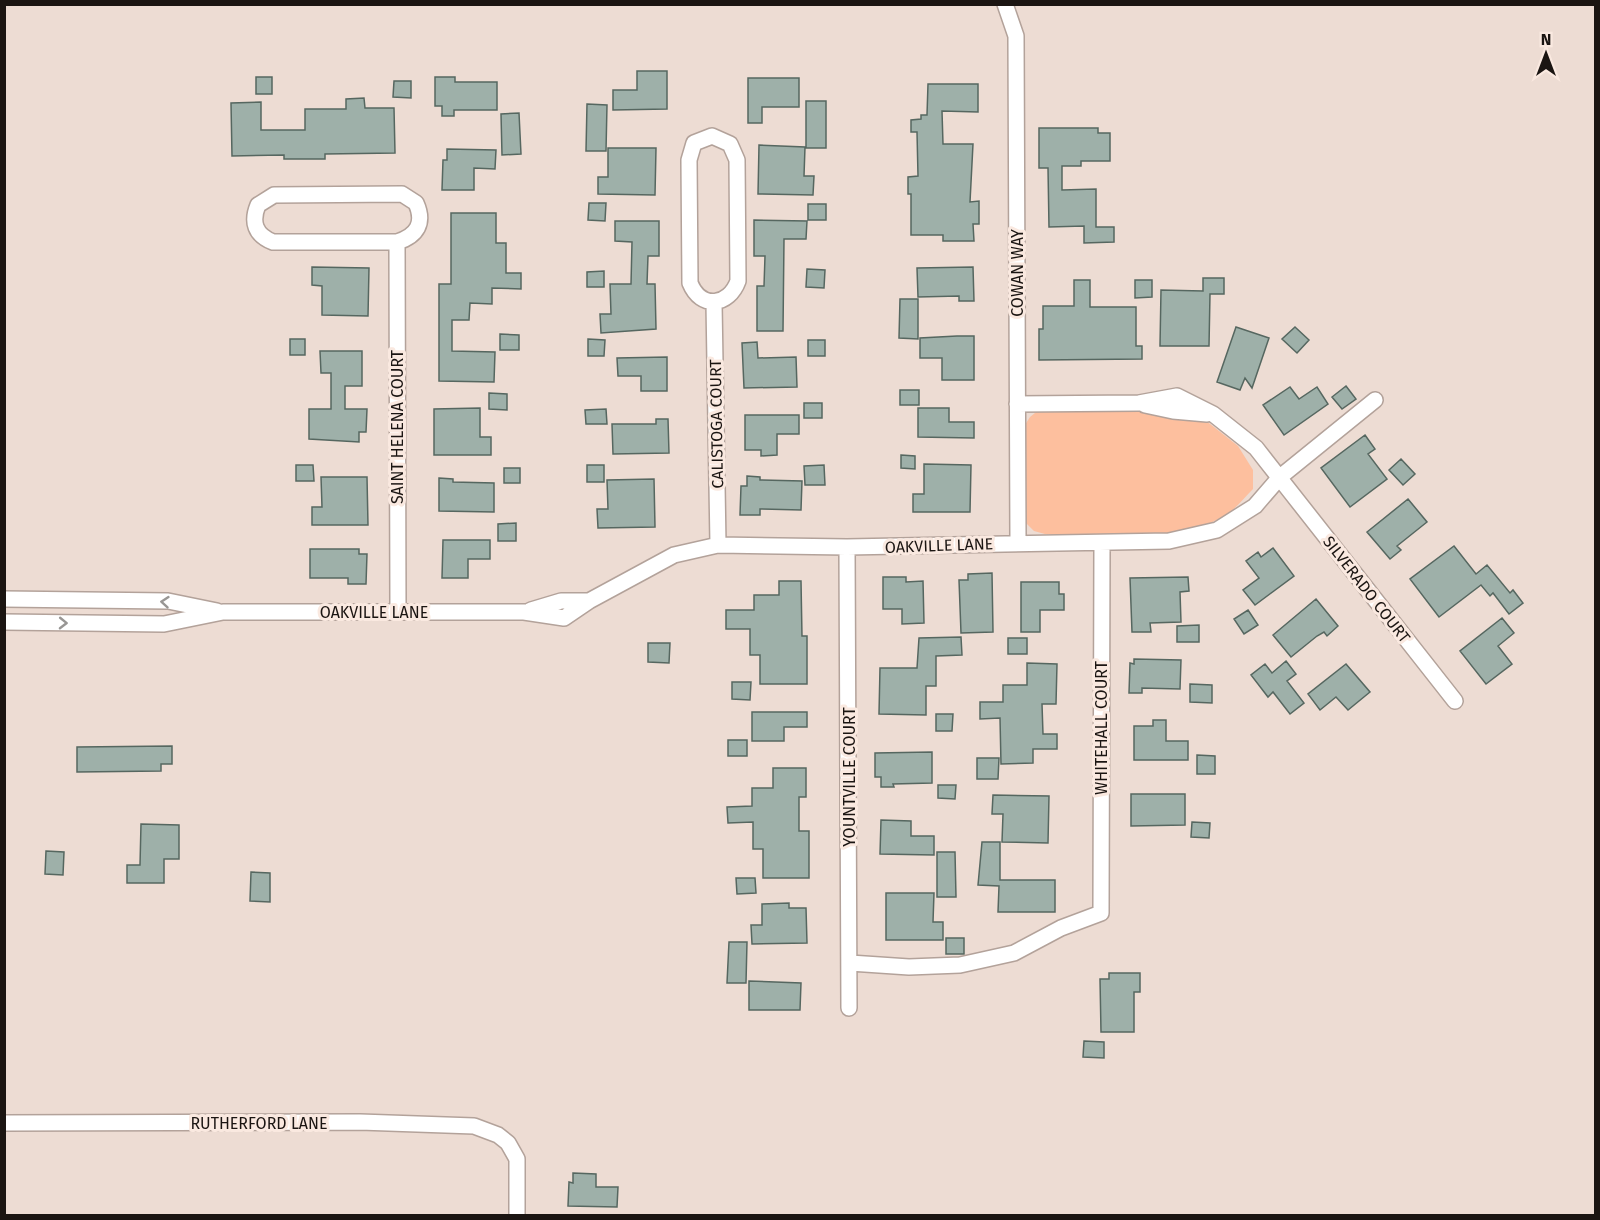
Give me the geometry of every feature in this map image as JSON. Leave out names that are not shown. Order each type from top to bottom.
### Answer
[{"type":"street","name":"COWAN WAY","points":[[1005,4],[1016,36],[1018,543]]},
{"type":"street","points":[[712,136],[730,144],[735,152],[737,193],[738,281],[735,291],[727,298],[714,303],[700,298],[690,283],[688,160],[694,143],[712,136]]},
{"type":"street","points":[[402,194],[417,203],[421,220],[417,230],[410,237],[397,242],[273,242],[258,232],[254,214],[258,205],[274,195],[402,194]]},
{"type":"street","name":"SAINT HELENA COURT","points":[[397,242],[398,612]]},
{"type":"street","name":"CALISTOGA COURT","points":[[714,303],[718,545]]},
{"type":"street","name":"SILVERADO COURT","points":[[1017,404],[1139,403],[1178,396],[1213,414],[1256,448],[1455,701]]},
{"type":"street","name":"OAKVILLE LANE","points":[[4,599],[168,601],[223,612],[524,612],[564,618],[589,601],[674,555],[718,545],[847,547],[1169,541],[1217,530],[1255,506],[1280,477],[1375,400]]},
{"type":"street","name":"WHITEHALL COURT","points":[[850,963],[909,967],[960,965],[1014,953],[1061,928],[1101,913],[1102,543]]},
{"type":"street","name":"YOUNTVILLE COURT","points":[[847,547],[849,1008]]},
{"type":"street","name":"OAKVILLE LANE","points":[[4,622],[164,624],[223,612]]},
{"type":"street","name":"RUTHERFORD LANE","points":[[4,1123],[360,1122],[474,1126],[498,1135],[508,1143],[517,1159],[517,1215]]},
{"type":"shaded area","points":[[1040,409],[1140,410],[1205,420],[1238,446],[1253,470],[1253,489],[1230,512],[1210,523],[1164,535],[1116,537],[1045,534],[1034,531],[1022,519],[1021,431],[1030,417]]},
{"type":"building","points":[[637,71],[667,71],[667,109],[613,110],[613,90],[637,90]]},
{"type":"building","points":[[256,77],[272,77],[272,94],[256,94]]},
{"type":"building","points":[[435,77],[455,77],[455,82],[497,82],[497,110],[454,110],[454,116],[442,116],[442,106],[435,106]]},
{"type":"building","points":[[748,78],[799,78],[799,107],[762,107],[762,123],[748,123]]},
{"type":"building","points":[[394,81],[411,81],[411,98],[393,97]]},
{"type":"building","points":[[928,84],[978,84],[978,112],[942,111],[943,144],[973,144],[970,202],[979,201],[979,224],[973,224],[974,241],[943,241],[943,235],[911,235],[911,194],[908,194],[908,177],[918,176],[917,132],[911,132],[911,120],[921,119],[921,115],[927,115]]},
{"type":"building","points":[[364,98],[365,108],[394,108],[395,153],[325,154],[325,159],[284,159],[284,155],[232,156],[231,103],[261,102],[261,130],[305,130],[305,109],[346,109],[346,99]]},
{"type":"building","points":[[806,101],[826,101],[826,148],[806,148]]},
{"type":"building","points":[[587,104],[607,105],[606,151],[586,151]]},
{"type":"building","points":[[519,113],[521,154],[502,155],[501,114]]},
{"type":"building","points":[[1039,128],[1098,128],[1098,133],[1110,133],[1110,161],[1081,161],[1081,166],[1062,166],[1062,190],[1096,189],[1096,227],[1114,227],[1114,242],[1084,243],[1084,226],[1049,227],[1048,168],[1039,168]]},
{"type":"building","points":[[759,145],[805,147],[804,176],[814,176],[813,195],[758,194]]},
{"type":"building","points":[[608,148],[656,148],[655,195],[598,194],[598,177],[608,177]]},
{"type":"building","points":[[447,149],[496,150],[495,169],[474,168],[474,190],[442,190],[443,160],[447,160]]},
{"type":"building","points":[[589,203],[606,203],[605,221],[588,220]]},
{"type":"building","points":[[808,204],[826,204],[826,220],[808,220]]},
{"type":"building","points":[[451,213],[496,213],[496,243],[506,243],[506,273],[521,273],[521,289],[492,288],[492,304],[470,303],[469,320],[452,320],[452,351],[495,352],[494,382],[439,381],[439,284],[451,284]]},
{"type":"building","points":[[754,220],[807,221],[806,239],[784,239],[783,331],[757,331],[757,286],[764,286],[765,256],[754,256]]},
{"type":"building","points":[[615,221],[659,221],[659,256],[648,256],[647,284],[655,284],[656,329],[601,333],[600,314],[611,314],[610,284],[631,284],[632,242],[615,241]]},
{"type":"building","points":[[312,267],[369,268],[368,316],[322,315],[322,286],[312,285]]},
{"type":"building","points":[[973,267],[974,301],[959,301],[959,296],[918,297],[917,268]]},
{"type":"building","points":[[807,269],[825,270],[824,288],[806,287]]},
{"type":"building","points":[[604,271],[604,287],[587,287],[587,272]]},
{"type":"building","points":[[1203,278],[1224,278],[1224,294],[1210,294],[1209,346],[1160,346],[1161,290],[1203,291]]},
{"type":"building","points":[[1074,280],[1090,280],[1090,307],[1136,307],[1136,346],[1142,346],[1142,359],[1039,360],[1039,329],[1043,329],[1043,306],[1074,306]]},
{"type":"building","points":[[1135,280],[1152,280],[1152,297],[1135,298]]},
{"type":"building","points":[[900,299],[918,299],[918,339],[899,338]]},
{"type":"building","points":[[1236,327],[1269,338],[1252,388],[1245,378],[1240,390],[1217,382]]},
{"type":"building","points":[[1295,327],[1309,340],[1297,353],[1282,339]]},
{"type":"building","points":[[500,334],[519,335],[519,350],[500,350]]},
{"type":"building","points":[[974,336],[974,380],[942,380],[942,358],[920,358],[920,338]]},
{"type":"building","points":[[290,339],[305,339],[305,355],[290,355]]},
{"type":"building","points":[[588,339],[605,340],[604,356],[588,356]]},
{"type":"building","points":[[808,340],[825,340],[825,356],[808,356]]},
{"type":"building","points":[[757,342],[758,358],[796,357],[797,387],[744,388],[742,343]]},
{"type":"building","points":[[320,351],[362,351],[362,386],[345,386],[345,409],[367,409],[366,432],[359,432],[359,442],[309,439],[309,409],[331,409],[331,373],[321,373]]},
{"type":"building","points":[[667,357],[667,391],[641,391],[641,376],[618,376],[617,358]]},
{"type":"building","points":[[1346,386],[1356,399],[1342,409],[1332,397]]},
{"type":"building","points":[[1290,387],[1299,399],[1317,387],[1328,404],[1284,435],[1263,405]]},
{"type":"building","points":[[900,390],[919,390],[919,405],[900,405]]},
{"type":"building","points":[[489,393],[507,394],[507,410],[489,409]]},
{"type":"building","points":[[804,403],[822,403],[822,418],[804,418]]},
{"type":"building","points":[[480,408],[480,437],[491,437],[491,455],[434,455],[434,409]]},
{"type":"building","points":[[918,408],[949,408],[949,422],[974,422],[974,438],[918,437]]},
{"type":"building","points":[[606,409],[607,424],[586,424],[585,410]]},
{"type":"building","points":[[745,415],[799,415],[799,434],[777,434],[777,455],[761,456],[761,450],[745,450]]},
{"type":"building","points":[[656,419],[668,419],[669,453],[613,454],[612,424],[656,424]]},
{"type":"building","points":[[1365,435],[1375,449],[1368,454],[1387,479],[1350,507],[1321,468]]},
{"type":"building","points":[[901,455],[915,456],[915,469],[901,468]]},
{"type":"building","points":[[1401,459],[1415,474],[1403,485],[1389,470]]},
{"type":"building","points":[[924,464],[971,465],[970,512],[913,512],[913,494],[924,494]]},
{"type":"building","points":[[296,465],[313,465],[314,481],[296,481]]},
{"type":"building","points":[[587,465],[604,465],[604,482],[587,482]]},
{"type":"building","points":[[824,465],[825,485],[805,485],[804,466]]},
{"type":"building","points":[[504,468],[520,468],[520,483],[504,483]]},
{"type":"building","points":[[747,476],[760,477],[760,480],[802,481],[801,510],[760,509],[760,515],[740,515],[741,486],[747,486]]},
{"type":"building","points":[[321,477],[367,477],[368,525],[312,525],[312,507],[322,507]]},
{"type":"building","points":[[439,478],[453,479],[453,482],[494,483],[494,512],[439,511]]},
{"type":"building","points":[[654,479],[655,527],[598,528],[597,509],[608,509],[607,480]]},
{"type":"building","points":[[1408,499],[1427,522],[1397,546],[1401,550],[1390,559],[1367,532]]},
{"type":"building","points":[[516,523],[516,541],[498,541],[498,524]]},
{"type":"building","points":[[443,540],[490,540],[490,559],[468,559],[468,578],[442,578]]},
{"type":"building","points":[[1454,546],[1476,574],[1487,565],[1510,593],[1513,590],[1523,603],[1509,614],[1493,593],[1490,596],[1481,585],[1439,617],[1410,579]]},
{"type":"building","points":[[1273,548],[1294,576],[1255,605],[1243,590],[1259,578],[1246,561],[1258,552],[1261,557]]},
{"type":"building","points":[[310,549],[359,549],[359,554],[367,554],[366,584],[348,584],[348,578],[310,578]]},
{"type":"building","points":[[992,573],[993,632],[961,633],[959,580],[968,580],[968,574]]},
{"type":"building","points":[[883,577],[906,577],[906,582],[923,581],[924,623],[902,624],[902,609],[883,609]]},
{"type":"building","points":[[1188,577],[1189,591],[1180,592],[1181,622],[1150,623],[1151,632],[1132,632],[1130,578]]},
{"type":"building","points":[[779,581],[801,581],[802,636],[807,636],[807,684],[760,684],[760,655],[750,655],[750,629],[726,629],[726,610],[754,610],[754,595],[779,595]]},
{"type":"building","points":[[1021,582],[1059,582],[1059,594],[1064,594],[1064,610],[1040,610],[1040,632],[1021,632]]},
{"type":"building","points":[[1316,599],[1338,626],[1327,636],[1324,632],[1317,636],[1291,657],[1273,635]]},
{"type":"building","points":[[1248,610],[1258,625],[1244,634],[1234,619]]},
{"type":"building","points":[[1502,618],[1514,633],[1498,646],[1512,664],[1486,684],[1460,651]]},
{"type":"building","points":[[1199,625],[1199,642],[1177,642],[1177,626]]},
{"type":"building","points":[[961,637],[962,655],[936,656],[936,686],[926,686],[926,715],[879,714],[880,668],[917,668],[919,638]]},
{"type":"building","points":[[1008,638],[1027,638],[1027,654],[1008,654]]},
{"type":"building","points":[[648,643],[670,643],[669,663],[648,662]]},
{"type":"building","points":[[1134,659],[1181,660],[1180,689],[1142,688],[1142,693],[1129,693],[1130,663],[1134,664]]},
{"type":"building","points":[[1286,661],[1296,674],[1287,681],[1304,703],[1290,714],[1273,692],[1268,697],[1251,675],[1265,664],[1272,673]]},
{"type":"building","points":[[1027,663],[1057,664],[1056,704],[1042,704],[1043,734],[1057,734],[1057,749],[1033,749],[1033,763],[1001,764],[1000,718],[980,719],[980,702],[1003,702],[1003,685],[1027,685]]},
{"type":"building","points":[[1346,664],[1370,692],[1348,710],[1336,697],[1320,710],[1308,694]]},
{"type":"building","points":[[732,682],[751,682],[750,700],[732,699]]},
{"type":"building","points":[[1190,684],[1212,685],[1212,703],[1190,702]]},
{"type":"building","points":[[752,712],[807,712],[807,727],[784,727],[784,741],[752,741]]},
{"type":"building","points":[[936,714],[953,714],[952,731],[936,731]]},
{"type":"building","points":[[1153,720],[1166,720],[1166,741],[1188,741],[1188,760],[1134,760],[1134,726],[1153,726]]},
{"type":"building","points":[[728,740],[747,740],[747,756],[728,756]]},
{"type":"building","points":[[172,746],[172,764],[161,764],[161,771],[77,772],[77,747]]},
{"type":"building","points":[[932,752],[932,783],[893,784],[894,787],[881,787],[881,777],[875,777],[875,753]]},
{"type":"building","points":[[1197,755],[1215,756],[1215,774],[1197,774]]},
{"type":"building","points":[[977,758],[999,758],[998,779],[977,779]]},
{"type":"building","points":[[773,768],[806,768],[806,797],[799,797],[799,831],[809,831],[809,878],[763,878],[763,849],[753,849],[753,822],[728,823],[727,807],[752,806],[752,788],[773,788]]},
{"type":"building","points":[[938,785],[956,785],[955,799],[938,798]]},
{"type":"building","points":[[1131,794],[1185,794],[1185,825],[1131,826]]},
{"type":"building","points":[[993,795],[1049,796],[1048,843],[1002,842],[1003,814],[992,814]]},
{"type":"building","points":[[881,820],[911,821],[911,836],[934,836],[934,855],[880,854]]},
{"type":"building","points":[[1192,822],[1210,823],[1209,838],[1191,837]]},
{"type":"building","points":[[141,824],[179,825],[179,859],[164,859],[164,883],[127,883],[127,865],[140,865]]},
{"type":"building","points":[[982,842],[1000,842],[1000,880],[1055,880],[1055,912],[998,912],[999,886],[978,885]]},
{"type":"building","points":[[46,851],[64,852],[63,875],[45,874]]},
{"type":"building","points":[[937,852],[955,852],[956,897],[937,897]]},
{"type":"building","points":[[251,872],[270,873],[270,902],[250,901]]},
{"type":"building","points":[[736,878],[755,878],[756,893],[737,894]]},
{"type":"building","points":[[886,893],[934,893],[933,922],[943,922],[943,940],[886,940]]},
{"type":"building","points":[[789,903],[789,908],[806,908],[807,943],[752,944],[751,925],[762,925],[762,904]]},
{"type":"building","points":[[946,938],[964,938],[964,954],[946,954]]},
{"type":"building","points":[[729,942],[747,942],[746,983],[727,983]]},
{"type":"building","points":[[1109,973],[1140,973],[1140,992],[1134,992],[1134,1032],[1101,1032],[1100,979],[1109,979]]},
{"type":"building","points":[[749,981],[801,983],[800,1010],[749,1010]]},
{"type":"building","points":[[1084,1041],[1104,1042],[1104,1058],[1083,1057]]},
{"type":"building","points":[[573,1173],[596,1174],[596,1187],[618,1187],[617,1207],[568,1206],[569,1182],[573,1183]]}]
